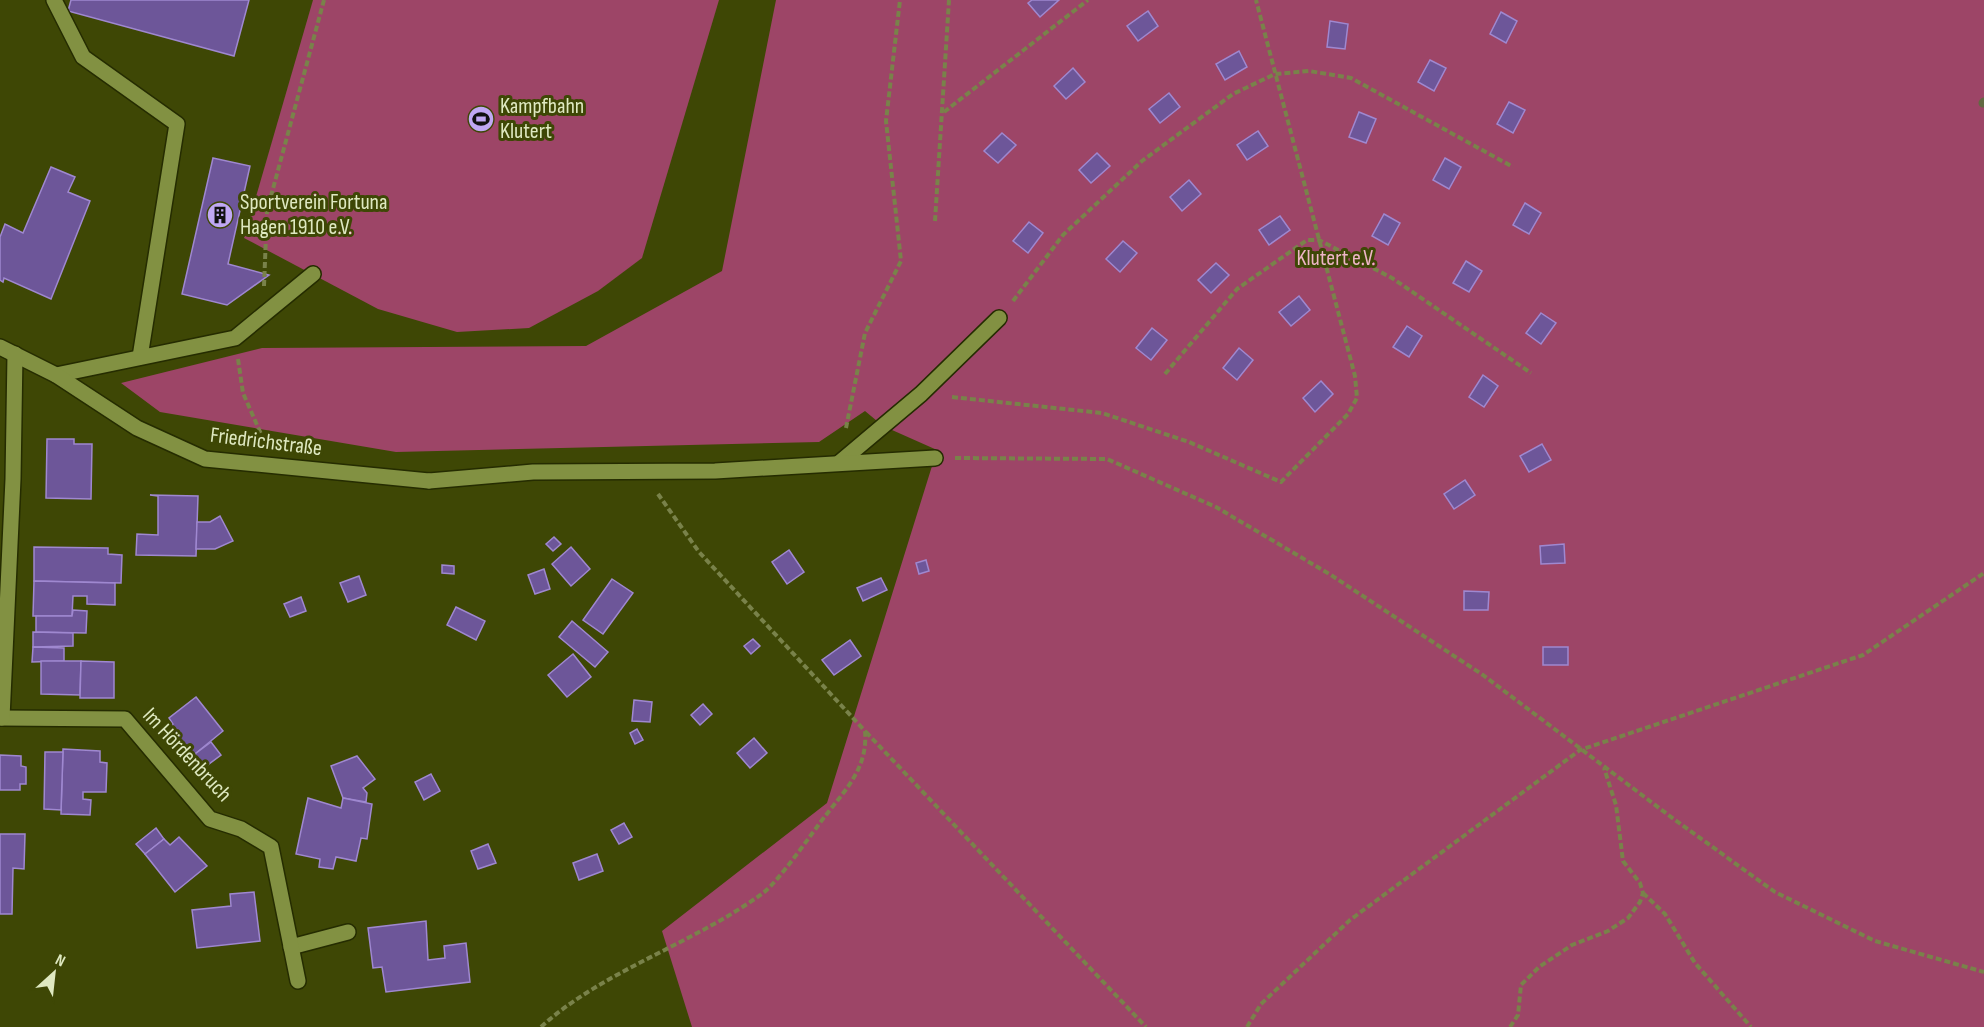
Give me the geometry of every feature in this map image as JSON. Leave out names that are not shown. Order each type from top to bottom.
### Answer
[{"type":"street","points":[[54,0],[82,57],[177,124],[140,357]]},
{"type":"street","points":[[56,375],[235,338],[313,274]]},
{"type":"street","points":[[838,463],[921,394],[999,318]]},
{"type":"street","name":"Friedrichstraße","points":[[0,347],[56,375],[137,428],[205,459],[276,468],[429,481],[533,472],[715,471],[935,458]]},
{"type":"street","points":[[1,718],[13,479],[15,354]]},
{"type":"street","name":"Im Hördenbruch","points":[[1,718],[125,719],[210,819],[241,829],[271,848],[297,981]]},
{"type":"street","points":[[291,947],[348,932]]},
{"type":"path","points":[[263,295],[267,211],[324,0]]},
{"type":"path","points":[[838,463],[865,333],[901,261],[886,121],[900,0]]},
{"type":"path","points":[[935,221],[949,0]]},
{"type":"path","points":[[943,113],[1088,0]]},
{"type":"path","points":[[921,394],[1020,402],[1102,413],[1188,442],[1281,482],[1348,414],[1357,398],[1355,376],[1256,0]]},
{"type":"path","points":[[999,318],[1064,235],[1142,161],[1233,94],[1275,74],[1309,71],[1351,78],[1513,168]]},
{"type":"path","points":[[1165,375],[1237,290],[1307,240],[1318,240],[1392,278],[1531,373]]},
{"type":"path","points":[[235,338],[243,393],[276,468]]},
{"type":"path","points":[[935,458],[1107,459],[1216,507],[1331,575],[1483,675],[1604,768],[1775,892],[1875,941],[1984,972]]},
{"type":"path","points":[[641,471],[699,552],[1146,1027]]},
{"type":"path","points":[[1247,1027],[1261,1004],[1350,920],[1580,750],[1863,655],[1984,573]]},
{"type":"path","points":[[541,1027],[551,1018],[610,980],[699,934],[766,891],[851,783],[866,751],[865,731]]},
{"type":"path","points":[[1604,768],[1616,806],[1623,861],[1643,893],[1665,914],[1695,963],[1751,1027]]},
{"type":"path","points":[[1510,1027],[1518,1016],[1521,985],[1539,967],[1572,945],[1608,931],[1628,918],[1640,902],[1643,893]]},
{"type":"green space","name":"Kampfbahn Klutert","points":[[313,0],[719,0],[642,258],[598,291],[529,328],[457,332],[378,309],[244,238]]},
{"type":"green space","name":"Klutert e.V.","points":[[776,0],[1984,0],[1984,1027],[692,1027],[662,931],[827,803],[937,450],[883,426],[865,411],[819,442],[396,452],[160,412],[121,383],[262,348],[586,346],[722,271]]},
{"type":"building","points":[[71,0],[249,0],[234,56],[68,11]]},
{"type":"building","points":[[1032,0],[1059,0],[1040,17],[1028,3]]},
{"type":"building","points":[[1148,11],[1158,26],[1138,41],[1127,26]]},
{"type":"building","points":[[1501,12],[1517,21],[1506,43],[1490,34]]},
{"type":"building","points":[[1330,21],[1348,24],[1345,49],[1327,47]]},
{"type":"building","points":[[1239,51],[1247,67],[1225,80],[1216,64]]},
{"type":"building","points":[[1430,60],[1446,68],[1434,91],[1418,82]]},
{"type":"building","points":[[1073,68],[1085,82],[1066,99],[1054,86]]},
{"type":"building","points":[[1169,93],[1180,107],[1160,123],[1149,109]]},
{"type":"building","points":[[1509,102],[1525,110],[1513,133],[1497,124]]},
{"type":"building","points":[[1359,112],[1376,119],[1366,143],[1349,137]]},
{"type":"building","points":[[1258,131],[1268,146],[1247,160],[1237,145]]},
{"type":"building","points":[[1002,133],[1016,145],[998,163],[984,151]]},
{"type":"building","points":[[1097,153],[1110,166],[1091,183],[1079,170]]},
{"type":"building","name":"Sportverein Fortuna Hagen 1910 e.V.","points":[[213,158],[250,166],[228,264],[269,275],[227,305],[182,294]]},
{"type":"building","points":[[1445,158],[1461,167],[1449,189],[1433,180]]},
{"type":"building","points":[[51,167],[75,177],[68,192],[90,201],[51,299],[4,278],[3,282],[0,280],[0,237],[5,224],[23,233]]},
{"type":"building","points":[[1189,180],[1201,194],[1182,211],[1170,197]]},
{"type":"building","points":[[1525,203],[1541,213],[1529,234],[1513,225]]},
{"type":"building","points":[[1384,214],[1400,223],[1388,245],[1372,236]]},
{"type":"building","points":[[1280,216],[1290,230],[1269,245],[1259,230]]},
{"type":"building","points":[[1029,222],[1043,233],[1028,253],[1013,241]]},
{"type":"building","points":[[1123,241],[1137,253],[1120,272],[1106,259]]},
{"type":"building","points":[[1466,261],[1482,271],[1469,292],[1453,283]]},
{"type":"building","points":[[1216,263],[1229,275],[1211,293],[1198,280]]},
{"type":"building","points":[[1299,296],[1310,310],[1291,326],[1279,312]]},
{"type":"building","points":[[1541,313],[1556,323],[1541,344],[1526,333]]},
{"type":"building","points":[[1407,326],[1422,336],[1409,357],[1393,347]]},
{"type":"building","points":[[1152,328],[1167,340],[1151,360],[1136,348]]},
{"type":"building","points":[[1239,348],[1253,360],[1237,380],[1223,368]]},
{"type":"building","points":[[1483,375],[1498,386],[1484,407],[1469,397]]},
{"type":"building","points":[[1321,381],[1333,394],[1315,412],[1303,398]]},
{"type":"building","points":[[47,439],[74,439],[74,444],[92,444],[91,499],[46,498]]},
{"type":"building","points":[[1542,444],[1551,460],[1529,472],[1520,456]]},
{"type":"building","points":[[1465,480],[1475,495],[1454,509],[1444,494]]},
{"type":"building","points":[[150,495],[198,496],[196,556],[136,555],[137,534],[158,535],[158,496]]},
{"type":"building","points":[[220,516],[233,541],[215,549],[196,549],[197,522],[210,522]]},
{"type":"building","points":[[554,537],[561,544],[553,551],[546,544]]},
{"type":"building","points":[[1564,544],[1565,563],[1541,564],[1540,546]]},
{"type":"building","points":[[34,547],[108,548],[108,554],[122,555],[121,583],[34,581]]},
{"type":"building","points":[[571,547],[590,569],[571,586],[552,564]]},
{"type":"building","points":[[789,550],[804,572],[787,584],[772,562]]},
{"type":"building","points":[[926,560],[929,571],[919,574],[916,563]]},
{"type":"building","points":[[442,565],[454,566],[454,574],[442,573]]},
{"type":"building","points":[[544,569],[550,589],[535,594],[528,575]]},
{"type":"building","points":[[359,576],[366,595],[348,602],[340,583]]},
{"type":"building","points":[[881,578],[887,590],[863,601],[857,588]]},
{"type":"building","points":[[612,579],[633,593],[603,634],[583,620]]},
{"type":"building","points":[[34,581],[115,583],[115,605],[87,604],[87,596],[73,596],[72,616],[33,616]]},
{"type":"building","points":[[1464,591],[1489,592],[1488,610],[1464,610]]},
{"type":"building","points":[[301,597],[306,611],[290,617],[284,604]]},
{"type":"building","points":[[456,607],[485,621],[476,640],[447,625]]},
{"type":"building","points":[[73,610],[87,611],[86,633],[36,632],[36,616],[72,616]]},
{"type":"building","points":[[572,621],[608,652],[595,667],[559,637]]},
{"type":"building","points":[[33,632],[73,633],[73,646],[33,647]]},
{"type":"building","points":[[753,639],[760,646],[751,654],[744,646]]},
{"type":"building","points":[[850,640],[861,656],[834,675],[822,660]]},
{"type":"building","points":[[33,647],[64,648],[64,661],[32,662]]},
{"type":"building","points":[[1543,647],[1568,647],[1568,665],[1543,665]]},
{"type":"building","points":[[573,654],[591,677],[567,697],[548,675]]},
{"type":"building","points":[[41,661],[81,661],[80,695],[41,694]]},
{"type":"building","points":[[81,661],[114,662],[114,698],[80,698]]},
{"type":"building","points":[[196,697],[223,731],[190,758],[167,729],[173,724],[169,718]]},
{"type":"building","points":[[634,700],[652,702],[650,722],[632,721]]},
{"type":"building","points":[[703,704],[712,714],[700,725],[691,715]]},
{"type":"building","points":[[637,729],[643,740],[635,744],[630,733]]},
{"type":"building","points":[[754,738],[767,753],[750,768],[737,753]]},
{"type":"building","points":[[211,742],[221,755],[201,770],[191,757]]},
{"type":"building","points":[[63,749],[100,751],[100,762],[107,763],[106,792],[83,792],[83,799],[91,800],[90,815],[61,814]]},
{"type":"building","points":[[45,752],[63,752],[61,810],[44,809]]},
{"type":"building","points":[[0,755],[21,756],[21,766],[26,767],[26,784],[20,784],[20,790],[0,790]]},
{"type":"building","points":[[357,756],[375,779],[363,788],[367,793],[366,802],[343,798],[331,766]]},
{"type":"building","points":[[431,774],[440,791],[424,800],[415,782]]},
{"type":"building","points":[[308,798],[341,808],[343,798],[372,804],[367,839],[361,838],[356,861],[336,857],[333,869],[319,867],[320,859],[296,854]]},
{"type":"building","points":[[624,823],[632,837],[619,844],[611,830]]},
{"type":"building","points":[[156,828],[164,839],[145,854],[136,844]]},
{"type":"building","points":[[0,834],[25,834],[24,869],[13,868],[12,914],[0,914]]},
{"type":"building","points":[[179,837],[207,866],[175,892],[145,854],[164,839],[170,845]]},
{"type":"building","points":[[488,844],[496,863],[478,869],[471,851]]},
{"type":"building","points":[[597,854],[603,871],[579,880],[573,863]]},
{"type":"building","points":[[254,892],[260,941],[197,948],[192,910],[231,906],[230,894]]},
{"type":"building","points":[[426,921],[428,960],[445,958],[444,946],[466,943],[470,982],[386,992],[382,967],[373,968],[368,928]]},
{"type":"place","name":"Kampfbahn Klutert","points":[[481,119]]},
{"type":"place","name":"Sportverein Fortuna Hagen 1910 e.V.","points":[[220,215]]}]
